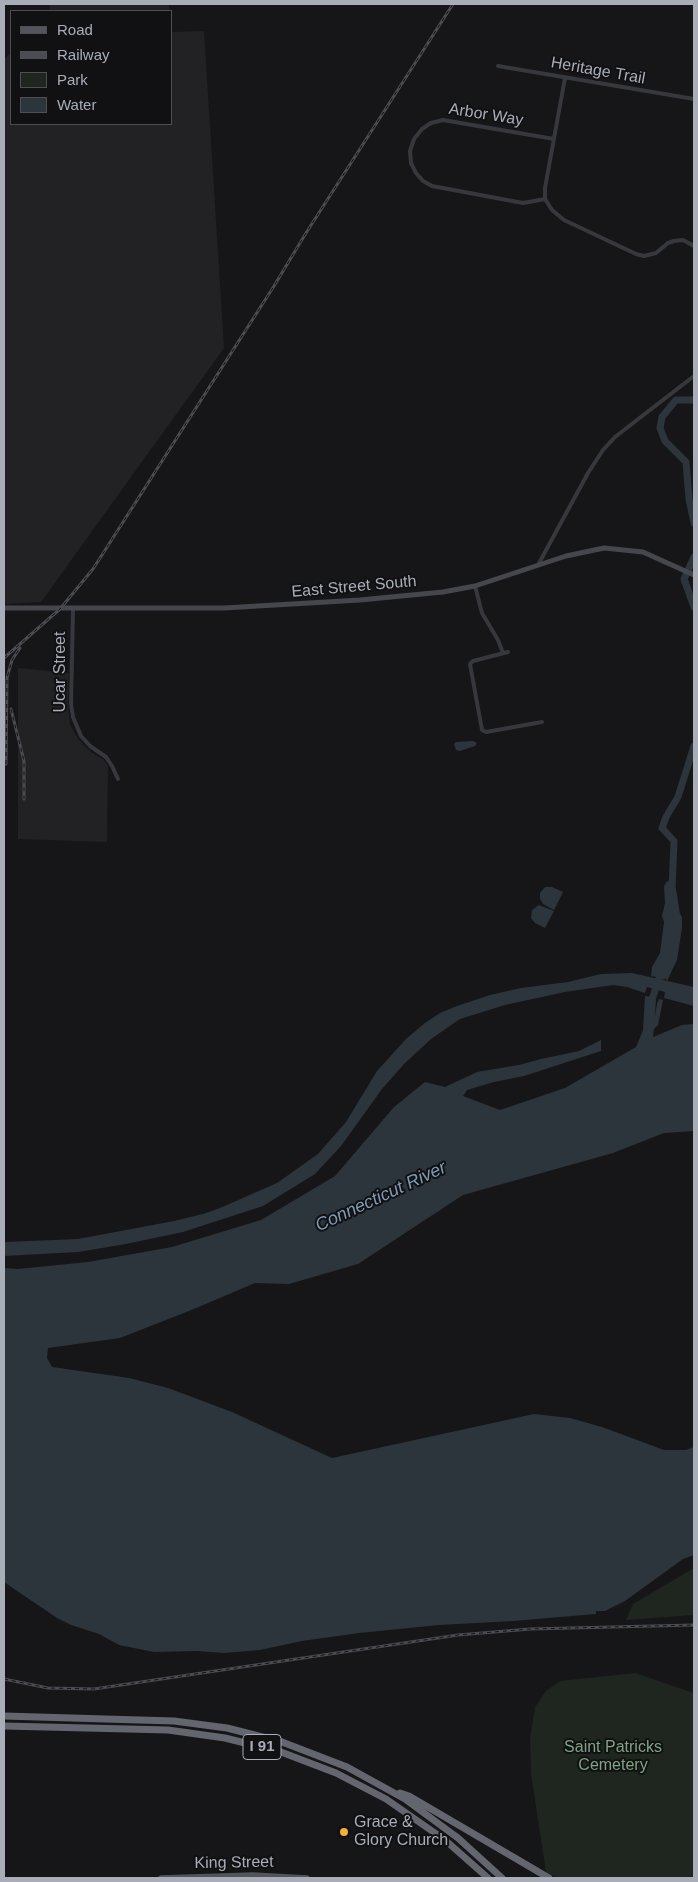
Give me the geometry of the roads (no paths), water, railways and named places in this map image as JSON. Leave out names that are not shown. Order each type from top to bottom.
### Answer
[{"type":"highway","name":"I 91","points":[[4,1716],[147,1719],[190,1722],[268,1738],[310,1752],[360,1773],[393,1792],[448,1830],[481,1857],[502,1878]]},
{"type":"highway","name":"I 91","points":[[4,1726],[168,1730],[224,1738],[281,1752],[336,1773],[386,1799],[445,1840],[488,1878]]},
{"type":"highway","points":[[393,1792],[409,1796],[549,1878]]},
{"type":"main road","name":"East Street South","points":[[4,608],[272,607],[443,592],[475,586],[573,554],[604,548],[630,550],[661,559],[694,575]]},
{"type":"main road","name":"King Street","points":[[161,1878],[253,1876],[307,1878]]},
{"type":"street","name":"Heritage Trail","points":[[498,66],[694,100]]},
{"type":"street","points":[[565,78],[545,188],[545,199],[552,210],[564,220],[636,254],[650,255],[656,253],[668,243],[678,240],[688,242],[694,246]]},
{"type":"street","name":"Arbor Way","points":[[545,199],[523,203],[432,186],[423,181],[416,173],[411,163],[410,151],[412,142],[419,131],[428,124],[440,120],[554,139]]},
{"type":"street","points":[[537,566],[588,473],[603,450],[616,437],[694,376]]},
{"type":"street","points":[[475,586],[482,612],[503,653]]},
{"type":"street","name":"Ucar Street","points":[[73,609],[72,715],[81,736],[90,746],[106,758],[118,779]]},
{"type":"street","points":[[508,652],[473,661],[470,664],[482,730],[486,732],[542,722]]},
{"type":"water","points":[[473,741],[477,743],[475,746],[460,751],[456,750],[454,744],[456,742]]},
{"type":"water","points":[[667,881],[673,882],[676,889],[682,917],[682,928],[677,960],[667,981],[665,978],[664,980],[661,977],[658,978],[658,976],[651,976],[652,967],[660,953],[664,922],[662,916],[665,903],[664,886]]},
{"type":"water","points":[[545,887],[552,887],[563,892],[554,910],[543,904],[540,899],[540,893]]},
{"type":"water","points":[[539,905],[554,911],[545,928],[535,923],[531,918],[532,910]]},
{"type":"water","points":[[632,973],[694,987],[694,1006],[664,998],[665,992],[647,987],[645,993],[613,985],[565,992],[505,1005],[460,1019],[431,1039],[404,1064],[382,1089],[341,1146],[315,1174],[263,1206],[183,1232],[126,1244],[78,1252],[4,1256],[4,1242],[78,1239],[174,1221],[220,1208],[277,1183],[318,1154],[346,1122],[377,1071],[406,1039],[440,1013],[490,995],[521,988],[568,982],[601,974]]},
{"type":"water","name":"Connecticut River","points":[[645,996],[656,998],[655,1016],[659,999],[663,1000],[658,1025],[654,1029],[653,1037],[682,1025],[694,1024],[694,1131],[664,1133],[613,1153],[463,1195],[358,1264],[289,1284],[255,1283],[120,1338],[48,1348],[47,1358],[52,1367],[129,1378],[168,1388],[232,1412],[332,1458],[534,1414],[570,1418],[602,1427],[664,1450],[686,1450],[694,1447],[694,1555],[683,1559],[625,1601],[605,1611],[596,1611],[596,1614],[439,1625],[359,1633],[302,1641],[260,1650],[224,1653],[197,1651],[154,1652],[119,1645],[99,1634],[71,1625],[57,1618],[4,1582],[4,1268],[18,1269],[88,1262],[172,1247],[261,1220],[335,1176],[394,1107],[425,1082],[445,1087],[477,1072],[519,1065],[579,1051],[601,1040],[601,1051],[524,1076],[467,1090],[463,1096],[500,1110],[565,1088],[636,1047],[643,1030]]},
{"type":"waterway","points":[[694,400],[676,400],[662,417],[660,428],[665,441],[686,462],[689,499],[694,523]]},
{"type":"waterway","points":[[694,557],[684,579],[694,607]]},
{"type":"waterway","points":[[672,889],[674,841],[662,828],[678,797],[694,746]]},
{"type":"waterway","points":[[650,1005],[662,970]]},
{"type":"railway","points":[[4,658],[60,609],[93,569],[453,4]]},
{"type":"railway","points":[[6,764],[7,678],[12,660],[20,648]]},
{"type":"railway","points":[[11,709],[24,761],[24,799]]},
{"type":"railway","points":[[4,1679],[48,1688],[94,1689],[458,1635],[530,1629],[694,1625]]},
{"type":"place","name":"Grace & Glory Church","points":[[344,1832]]},
{"type":"park label","name":"Saint Patricks Cemetery","points":[[613,1757]]}]
